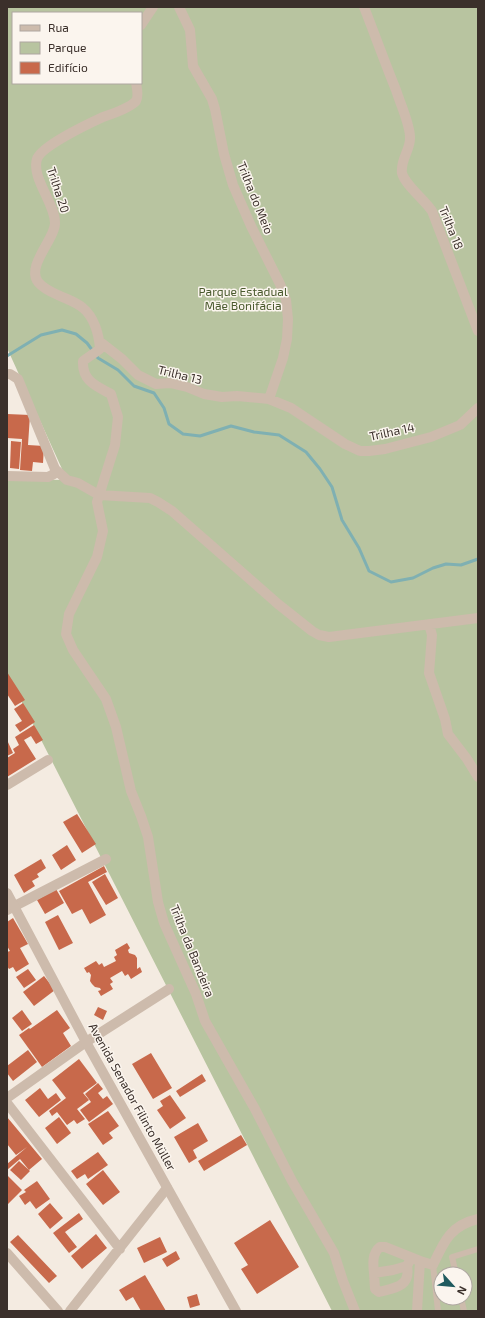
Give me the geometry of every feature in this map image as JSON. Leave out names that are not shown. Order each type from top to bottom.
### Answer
[{"type":"street","points":[[142,23],[152,7]]},
{"type":"street","name":"Trilha do Meio","points":[[179,7],[190,30],[193,66],[212,99],[224,154],[233,185],[251,226],[280,284],[286,300],[288,319],[287,339],[283,358],[269,399]]},
{"type":"street","name":"Trilha 18","points":[[364,7],[409,130],[410,138],[402,165],[402,173],[410,187],[426,202],[432,211],[477,329]]},
{"type":"street","name":"Trilha 20","points":[[99,345],[92,317],[82,307],[47,290],[38,281],[36,276],[37,264],[56,224],[55,216],[40,180],[36,164],[38,157],[47,147],[92,122],[124,109],[136,101],[138,96],[136,84]]},
{"type":"street","points":[[99,345],[89,357],[83,361],[83,369],[89,382],[111,394],[118,417],[116,445],[99,495]]},
{"type":"street","name":"Trilha 13","points":[[99,345],[122,359],[138,375],[156,384],[170,383],[204,394],[222,397],[237,396],[269,399]]},
{"type":"street","points":[[7,374],[10,374],[18,379],[55,469],[67,480],[99,495],[142,497],[158,502],[172,511],[312,632],[329,637],[478,618]]},
{"type":"street","name":"Trilha 14","points":[[269,399],[291,408],[345,444],[360,451],[385,449],[431,437],[460,425],[478,408]]},
{"type":"street","points":[[7,476],[48,477],[54,474],[55,469]]},
{"type":"street","name":"Trilha da Bandeira","points":[[99,495],[97,502],[102,531],[97,557],[69,614],[66,634],[73,650],[106,699],[116,727],[131,791],[148,837],[154,881],[164,923],[196,994],[205,1021],[255,1109],[292,1181],[334,1253],[355,1311]]},
{"type":"street","points":[[429,624],[432,635],[429,673],[445,719],[448,734],[467,759],[478,777]]},
{"type":"street","points":[[7,785],[48,760]]},
{"type":"street","points":[[10,907],[106,859]]},
{"type":"street","name":"Avenida Senador Filinto Müller","points":[[7,893],[10,907],[236,1311]]},
{"type":"street","points":[[7,1098],[86,1042],[169,989]]},
{"type":"street","points":[[7,1103],[120,1249]]},
{"type":"street","points":[[70,1311],[168,1188]]},
{"type":"street","points":[[413,1262],[401,1286],[379,1292],[375,1290],[373,1266],[375,1253],[380,1247],[385,1247],[413,1262],[433,1265],[444,1242],[453,1231],[468,1222],[478,1219]]},
{"type":"street","points":[[7,1253],[58,1311]]},
{"type":"street","points":[[374,1273],[393,1270],[413,1262]]},
{"type":"street","points":[[413,1262],[417,1311]]},
{"type":"lane","points":[[454,1266],[452,1257],[478,1249]]},
{"type":"lane","points":[[433,1265],[438,1311]]},
{"type":"green space","name":"Parque Estadual Mãe Bonifácia","points":[[7,7],[478,7],[478,1311],[332,1311],[7,673],[7,479],[67,480],[7,348]]},
{"type":"building","points":[[7,414],[30,415],[28,445],[44,446],[43,463],[33,462],[32,471],[20,470],[22,439],[7,438]]},
{"type":"building","points":[[11,441],[21,442],[19,469],[10,468]]},
{"type":"building","points":[[7,672],[25,700],[15,706],[7,694]]},
{"type":"building","points":[[23,703],[35,722],[20,732],[15,725],[22,721],[14,709]]},
{"type":"building","points":[[34,725],[43,740],[36,744],[31,736],[24,740],[36,759],[7,777],[7,758],[15,753],[13,749],[19,745],[15,737]]},
{"type":"building","points":[[7,740],[13,753],[7,756]]},
{"type":"building","points":[[77,814],[96,844],[82,853],[63,822]]},
{"type":"building","points":[[67,845],[76,860],[61,870],[52,855]]},
{"type":"building","points":[[41,859],[46,868],[37,874],[39,877],[32,881],[35,886],[24,893],[14,875]]},
{"type":"building","points":[[104,866],[107,872],[88,882],[106,915],[90,924],[82,909],[72,914],[59,891]]},
{"type":"building","points":[[105,874],[118,898],[106,905],[92,882]]},
{"type":"building","points":[[56,889],[64,903],[45,914],[37,900]]},
{"type":"building","points":[[58,915],[73,943],[59,950],[45,922]]},
{"type":"building","points":[[13,918],[28,944],[20,948],[29,964],[16,972],[13,967],[9,969],[7,966],[7,952],[10,951],[7,946],[7,922]]},
{"type":"building","points":[[127,943],[130,948],[128,950],[129,953],[135,955],[137,958],[137,969],[140,967],[142,972],[131,979],[128,974],[125,976],[122,971],[110,978],[113,982],[110,984],[113,989],[101,996],[98,991],[101,990],[100,988],[95,987],[92,984],[90,981],[91,975],[89,972],[87,973],[84,968],[96,961],[99,965],[102,963],[104,967],[116,961],[114,957],[117,955],[115,950]]},
{"type":"building","points":[[28,969],[36,980],[24,988],[16,977]]},
{"type":"building","points":[[44,976],[55,990],[34,1006],[23,992]]},
{"type":"building","points":[[98,1007],[107,1011],[103,1020],[94,1015]]},
{"type":"building","points":[[22,1010],[32,1024],[22,1031],[12,1018]]},
{"type":"building","points":[[57,1010],[70,1028],[63,1033],[71,1046],[42,1067],[19,1035]]},
{"type":"building","points":[[28,1050],[37,1062],[13,1081],[7,1073],[7,1066]]},
{"type":"building","points":[[151,1053],[172,1088],[153,1099],[132,1064]]},
{"type":"building","points":[[79,1059],[97,1083],[83,1093],[89,1100],[77,1109],[85,1119],[77,1124],[74,1120],[67,1125],[57,1112],[52,1116],[49,1111],[66,1098],[52,1080]]},
{"type":"building","points":[[202,1074],[206,1081],[180,1097],[176,1091]]},
{"type":"building","points":[[98,1083],[103,1089],[98,1093],[103,1099],[107,1096],[113,1104],[89,1122],[80,1110],[91,1102],[85,1094]]},
{"type":"building","points":[[40,1088],[48,1099],[56,1093],[61,1100],[39,1117],[25,1100]]},
{"type":"building","points":[[170,1095],[186,1118],[170,1129],[157,1110],[163,1106],[160,1101]]},
{"type":"building","points":[[108,1111],[119,1126],[109,1133],[113,1138],[103,1145],[88,1124]]},
{"type":"building","points":[[7,1117],[42,1159],[29,1170],[20,1159],[7,1170],[7,1164],[27,1147],[16,1155],[7,1144]]},
{"type":"building","points":[[59,1117],[71,1133],[57,1144],[45,1128]]},
{"type":"building","points":[[198,1123],[208,1141],[193,1150],[197,1158],[189,1163],[174,1137]]},
{"type":"building","points":[[241,1135],[247,1145],[204,1171],[198,1161]]},
{"type":"building","points":[[98,1152],[108,1165],[88,1179],[85,1174],[77,1179],[71,1171]]},
{"type":"building","points":[[19,1161],[30,1171],[21,1180],[10,1170]]},
{"type":"building","points":[[103,1170],[120,1192],[103,1205],[86,1184]]},
{"type":"building","points":[[7,1175],[22,1190],[7,1205]]},
{"type":"building","points":[[37,1181],[50,1199],[36,1209],[30,1201],[25,1205],[19,1196],[26,1192],[24,1190]]},
{"type":"building","points":[[50,1203],[63,1218],[50,1229],[38,1214]]},
{"type":"building","points":[[79,1213],[83,1219],[65,1232],[77,1247],[69,1253],[53,1233]]},
{"type":"building","points":[[270,1220],[299,1267],[257,1294],[241,1269],[248,1265],[234,1243]]},
{"type":"building","points":[[96,1234],[107,1248],[82,1269],[71,1256]]},
{"type":"building","points":[[18,1235],[57,1276],[49,1283],[10,1242]]},
{"type":"building","points":[[160,1237],[167,1252],[144,1263],[137,1248]]},
{"type":"building","points":[[176,1251],[180,1259],[167,1267],[162,1259]]},
{"type":"building","points":[[145,1275],[166,1311],[141,1311],[133,1297],[126,1301],[119,1290]]},
{"type":"building","points":[[197,1294],[200,1305],[190,1308],[187,1297]]},
{"type":"waterway","points":[[7,356],[41,335],[62,330],[76,334],[87,343],[98,358],[118,370],[134,386],[154,393],[164,408],[169,424],[183,434],[200,436],[231,426],[254,432],[279,435],[306,452],[320,469],[332,487],[342,520],[359,548],[369,571],[391,582],[413,578],[433,568],[446,564],[461,565],[478,559]]}]
